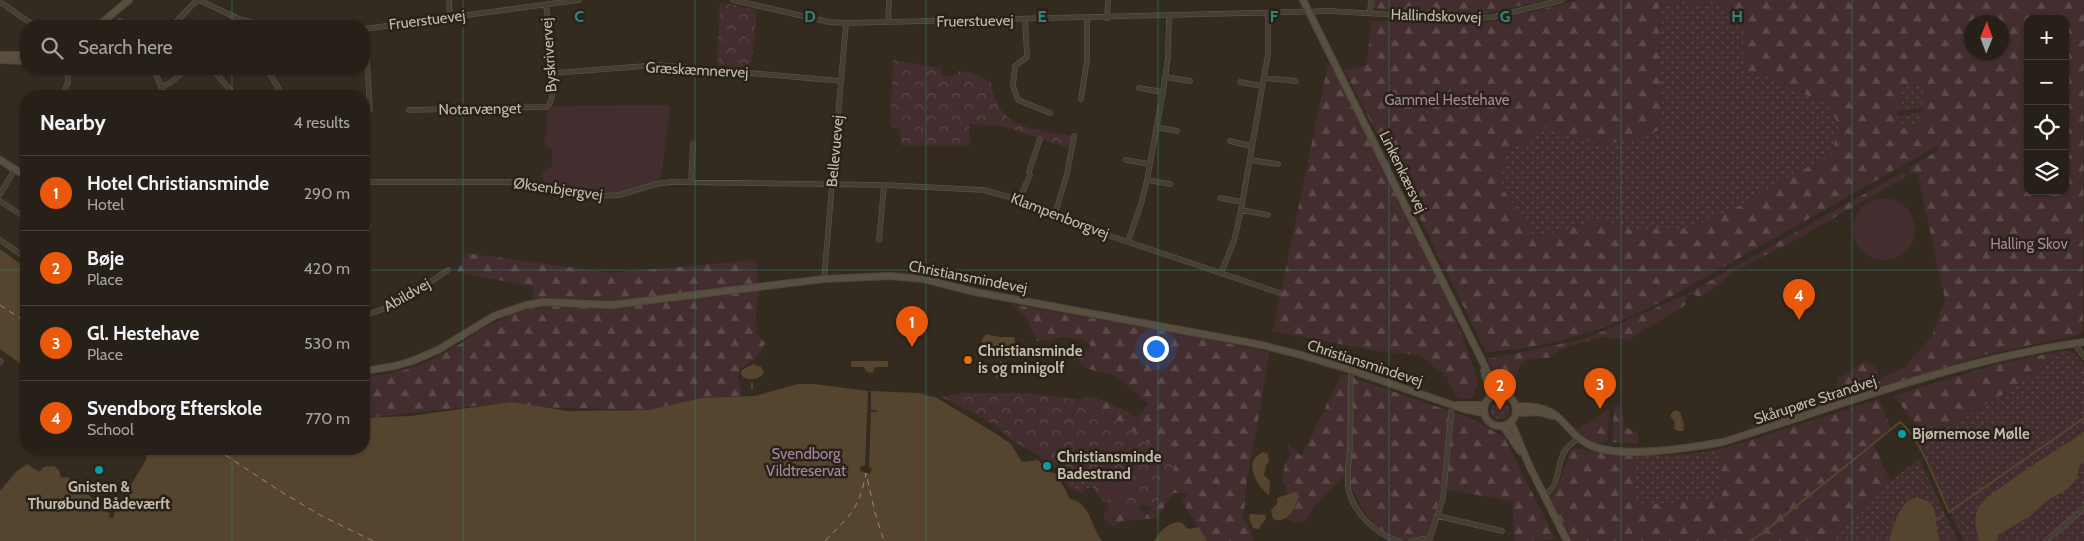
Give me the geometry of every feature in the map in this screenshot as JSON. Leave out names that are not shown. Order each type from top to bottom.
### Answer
[{"type":"street","points":[[105,20],[129,0]]},
{"type":"street","points":[[178,20],[198,0],[212,2],[239,20]]},
{"type":"street","points":[[449,0],[450,17]]},
{"type":"street","name":"Fruerstuevej","points":[[370,28],[579,0]]},
{"type":"street","name":"Fruerstuevej","points":[[732,0],[829,22],[846,23],[1309,13]]},
{"type":"street","points":[[888,22],[889,0]]},
{"type":"street","points":[[1107,18],[1108,0]]},
{"type":"street","name":"Linkenkærsvej","points":[[1303,0],[1499,394]]},
{"type":"street","points":[[1370,12],[1371,0]]},
{"type":"street","name":"Hallindskovvej","points":[[1309,13],[1370,12],[1466,19],[1493,17],[1562,0]]},
{"type":"street","points":[[0,2],[26,20]]},
{"type":"street","name":"Byskrivervej","points":[[546,5],[554,73],[550,105]]},
{"type":"street","points":[[1221,273],[1234,241],[1241,210],[1268,54],[1268,14]]},
{"type":"street","points":[[1128,241],[1147,180],[1168,57],[1169,16]]},
{"type":"street","points":[[1081,99],[1087,60],[1087,18]]},
{"type":"street","points":[[1025,19],[1026,57],[1015,66],[1013,86],[1018,100],[1022,103],[1050,113]]},
{"type":"street","name":"Bellevuevej","points":[[824,279],[846,23]]},
{"type":"street","points":[[0,55],[20,55]]},
{"type":"street","points":[[0,60],[20,60]]},
{"type":"street","name":"Græskæmnervej","points":[[554,73],[658,65],[841,81]]},
{"type":"street","points":[[65,90],[68,82],[68,75]]},
{"type":"street","points":[[155,75],[163,90]]},
{"type":"street","points":[[161,87],[180,75]]},
{"type":"street","points":[[217,75],[230,90]]},
{"type":"street","points":[[271,75],[280,90]]},
{"type":"street","points":[[367,75],[369,90]]},
{"type":"street","points":[[1165,77],[1190,81]]},
{"type":"street","points":[[1264,78],[1296,81]]},
{"type":"street","points":[[1240,82],[1262,86]]},
{"type":"street","points":[[1139,88],[1163,92]]},
{"type":"street","name":"Notarvænget","points":[[409,110],[513,109],[547,107],[550,105]]},
{"type":"street","points":[[1156,127],[1177,131]]},
{"type":"street","points":[[1054,217],[1067,174],[1074,136]]},
{"type":"street","points":[[1019,200],[1030,175],[1029,171],[1040,139]]},
{"type":"street","points":[[1230,141],[1251,146]]},
{"type":"street","points":[[691,182],[693,144]]},
{"type":"street","points":[[0,160],[20,172]]},
{"type":"street","points":[[1126,160],[1149,164]]},
{"type":"street","points":[[1250,160],[1278,164]]},
{"type":"street","points":[[0,194],[15,169]]},
{"type":"street","points":[[1147,180],[1170,184]]},
{"type":"street","name":"Øksenbjergvej","points":[[370,182],[520,182],[597,196],[619,195],[656,184],[691,182],[832,184]]},
{"type":"street","name":"Klampenborgvej","points":[[832,184],[984,190],[1019,200],[1054,217],[1280,293]]},
{"type":"street","points":[[879,240],[884,185]]},
{"type":"street","points":[[1220,198],[1242,202]]},
{"type":"street","points":[[0,201],[20,214]]},
{"type":"street","points":[[1241,210],[1268,215]]},
{"type":"street","points":[[0,240],[20,254]]},
{"type":"street","name":"Abildvej","points":[[370,314],[380,311],[405,299],[448,270]]},
{"type":"street","name":"Christiansmindevej","points":[[370,370],[395,366],[421,358],[438,350],[494,316],[526,305],[544,302],[611,305],[824,279],[871,276],[914,277],[976,292],[1262,345],[1301,354],[1484,414]]},
{"type":"street","name":"Skårupøre Strandvej","points":[[1516,409],[1539,412],[1561,420],[1578,438],[1592,446],[1608,450],[1662,451],[1722,442],[1948,371],[2000,357],[2084,342]]},
{"type":"street","points":[[2074,343],[2084,357]]},
{"type":"street","name":"Linkenkærsvej","points":[[1480,356],[1491,397]]},
{"type":"street","points":[[1350,370],[1350,444],[1347,481],[1349,492],[1358,511],[1379,532],[1399,541]]},
{"type":"street","points":[[1499,394],[1509,397],[1516,409],[1511,422],[1504,426],[1493,425],[1484,414],[1485,405],[1491,397],[1499,394]]},
{"type":"street","points":[[1410,541],[1429,539],[1438,516],[1442,498],[1452,404]]},
{"type":"street","name":"Christiansmindevej","points":[[1452,404],[1485,405]]},
{"type":"street","points":[[1511,422],[1529,464],[1567,541]]},
{"type":"street","points":[[1504,426],[1529,464]]},
{"type":"street","points":[[1544,495],[1551,491],[1555,484],[1564,451],[1578,438]]},
{"type":"street","points":[[2046,541],[2084,508]]},
{"type":"street","points":[[1438,516],[1502,531]]},
{"type":"green space","points":[[1375,0],[1546,0],[1474,16],[1373,8]]},
{"type":"green space","name":"Gammel Hestehave","points":[[1579,0],[2084,0],[2083,330],[2078,335],[1988,354],[1865,392],[1882,378],[1905,367],[1932,336],[1945,300],[1918,175],[1914,172],[1910,175],[1909,168],[1937,151],[1937,146],[1685,289],[1629,317],[1559,341],[1486,352],[1344,70],[1367,65],[1371,21],[1485,23]],"holes":[[[1719,3],[1743,16],[1743,69],[1825,103],[1839,125],[1832,153],[1745,203],[1691,228],[1627,229],[1602,219],[1535,238],[1499,183],[1504,154],[1546,128],[1594,143],[1626,142],[1662,129],[1659,7],[1666,4]],[[1905,84],[1924,85],[1921,122],[1898,130],[1897,100]]]},
{"type":"green space","points":[[720,2],[757,10],[751,68],[717,65]]},
{"type":"green space","points":[[1719,3],[1743,16],[1743,69],[1825,103],[1839,125],[1832,153],[1745,203],[1691,228],[1627,229],[1602,219],[1535,238],[1499,183],[1504,154],[1546,128],[1594,143],[1626,142],[1662,129],[1659,7],[1666,4]]},
{"type":"green space","points":[[893,60],[941,68],[942,76],[958,74],[958,71],[970,72],[990,82],[1000,108],[1013,121],[1032,129],[1071,136],[1068,148],[1002,126],[969,124],[970,146],[902,146],[899,128],[890,127]]},
{"type":"green space","name":"Gammel Hestehave","points":[[1328,64],[1339,79],[1414,227],[1443,289],[1468,352],[1478,384],[1472,398],[1460,399],[1454,394],[1447,377],[1419,355],[1377,351],[1273,331]]},
{"type":"green space","points":[[1905,84],[1924,84],[1923,107],[1897,112],[1897,100]]},
{"type":"green space","points":[[670,105],[661,180],[627,190],[607,193],[579,190],[543,182],[542,172],[552,166],[552,150],[545,145],[547,112],[555,106]]},
{"type":"green space","points":[[1922,112],[1921,122],[1897,130],[1897,116]]},
{"type":"green space","points":[[1903,172],[1907,176],[1790,243],[1731,273],[1719,285],[1699,297],[1693,294],[1688,296],[1687,294]]},
{"type":"green space","points":[[1884,198],[1901,203],[1906,207],[1910,212],[1915,229],[1910,246],[1906,251],[1901,255],[1884,260],[1867,255],[1862,251],[1858,246],[1853,229],[1858,212],[1862,207],[1867,203]]},
{"type":"green space","points":[[466,253],[611,273],[756,260],[759,291],[755,326],[759,329],[755,331],[765,343],[760,354],[740,370],[738,377],[742,396],[701,398],[649,410],[536,407],[512,402],[370,417],[370,376],[393,373],[422,364],[506,317],[532,308],[534,287],[457,272]]},
{"type":"green space","points":[[1685,295],[1687,297],[1685,305],[1628,340],[1601,337],[1561,349],[1548,358],[1538,357],[1525,361],[1518,371],[1515,394],[1513,396],[1503,390],[1488,359],[1566,343],[1594,335]]},
{"type":"green space","points":[[1010,304],[1192,336],[1269,352],[1242,515],[1255,541],[1207,541],[1182,502],[1188,493],[1173,493],[1157,518],[1121,521],[1113,527],[1104,519],[1104,515],[1109,509],[1114,508],[1134,509],[1148,514],[1172,478],[1126,425],[1082,400],[1082,398],[1102,400],[1137,418],[1148,404],[1118,378],[1082,365],[1075,351],[1084,352],[1090,349],[1090,344],[1072,338],[1037,341],[1026,317]]},
{"type":"green space","points":[[2066,350],[2075,354],[2084,365],[2084,504],[2043,541],[1964,541],[1918,444],[2011,390]]},
{"type":"green space","points":[[2066,350],[2011,390],[1926,438],[1894,396],[1997,364]]},
{"type":"green space","points":[[1862,363],[1875,365],[1878,373],[1853,396],[1744,431],[1755,424],[1827,396],[1837,389],[1838,378]]},
{"type":"green space","points":[[1342,374],[1470,418],[1504,437],[1556,540],[1514,541],[1513,502],[1442,488],[1428,541],[1389,541],[1364,510],[1345,474],[1316,505],[1305,521],[1294,523],[1287,518],[1295,506],[1299,494],[1290,494],[1282,481],[1285,464],[1290,456],[1288,443],[1301,456]]},
{"type":"green space","points":[[964,393],[1028,393],[1082,400],[1126,425],[1175,464],[1172,478],[1151,509],[1142,504],[1139,510],[1123,507],[1109,509],[1087,480],[1076,477],[1066,467],[1060,472],[1037,455],[1016,443],[993,424],[942,397]]},
{"type":"green space","points":[[1880,399],[1891,430],[1873,443],[1890,481],[1827,541],[1571,541],[1550,498],[1558,486],[1570,451],[1575,448],[1607,454],[1634,456],[1634,504],[1681,503],[1722,497],[1719,450]]},
{"type":"green space","points":[[1500,402],[1506,405],[1509,411],[1506,417],[1500,420],[1494,417],[1491,411],[1494,405]]},
{"type":"green space","points":[[1619,406],[1627,428],[1638,433],[1638,444],[1612,442],[1614,407]]},
{"type":"green space","points":[[1609,409],[1607,441],[1603,443],[1595,442],[1587,439],[1577,430]]},
{"type":"green space","points":[[1719,450],[1722,497],[1681,503],[1634,504],[1634,456],[1679,455]]},
{"type":"green space","points":[[1919,459],[1958,541],[1827,541],[1890,481]]},
{"type":"green space","points":[[1066,467],[1072,472],[1072,476],[1083,481],[1087,480],[1092,486],[1091,488],[1087,488],[1081,493],[1071,489],[1059,475]]},
{"type":"green space","points":[[1106,484],[1121,485],[1123,490],[1121,496],[1117,499],[1103,500],[1100,496],[1102,487]]},
{"type":"green space","points":[[2084,511],[2084,541],[2050,541]]},
{"type":"shaded area","points":[[0,249],[20,264],[20,364],[0,349]]},
{"type":"shaded area","points":[[987,334],[999,337],[1014,337],[1017,347],[1004,356],[988,353],[983,350],[982,344]]},
{"type":"shaded area","points":[[851,361],[888,361],[888,367],[875,367],[873,372],[870,373],[864,367],[851,367]]},
{"type":"shaded area","points":[[753,364],[761,367],[764,373],[755,379],[743,377],[741,374],[742,370]]},
{"type":"shaded area","name":"Svendborg Vildtreservat","points":[[798,384],[814,384],[868,391],[919,393],[937,398],[1011,444],[1022,462],[1038,460],[1049,472],[1057,474],[1070,499],[1077,501],[1086,510],[1102,541],[0,541],[0,491],[17,471],[27,464],[39,472],[44,467],[54,466],[59,470],[61,478],[68,477],[110,514],[109,517],[113,518],[115,511],[146,460],[146,455],[370,455],[370,418],[410,416],[512,402],[567,411],[649,410],[701,398],[755,396]]},
{"type":"shaded area","points":[[1675,410],[1680,412],[1684,425],[1683,431],[1677,431],[1674,428],[1675,423],[1670,415]]},
{"type":"shaded area","points":[[2084,432],[2084,461],[2080,465],[2077,478],[2068,489],[2048,500],[2030,516],[1998,535],[1996,541],[1979,541],[1976,515],[1979,507],[1985,500],[2011,480]]},
{"type":"shaded area","points":[[1263,452],[1268,454],[1269,462],[1266,465],[1264,475],[1270,482],[1269,495],[1258,484],[1252,468],[1254,459]]},
{"type":"shaded area","points":[[1297,492],[1299,496],[1290,514],[1283,519],[1273,519],[1271,510],[1277,504],[1277,498]]},
{"type":"shaded area","points":[[1914,498],[1930,502],[1935,513],[1940,541],[1889,541],[1900,510]]},
{"type":"shaded area","points":[[1250,514],[1265,515],[1266,519],[1258,529],[1253,528],[1249,518]]},
{"type":"shaded area","points":[[1176,522],[1182,523],[1188,529],[1199,527],[1207,541],[1154,541],[1163,529]]},
{"type":"pier","points":[[868,391],[871,392],[871,410],[877,410],[877,412],[871,412],[869,467],[872,468],[870,474],[860,471],[861,466],[865,466]]},
{"type":"waterway","points":[[999,371],[1001,362]]},
{"type":"waterway","points":[[997,378],[998,374]]},
{"type":"waterway","points":[[752,383],[752,389]]},
{"type":"waterway","points":[[1750,541],[1763,533],[1900,422],[1915,439],[1949,512],[2084,418]]},
{"type":"waterway","points":[[1937,520],[1944,515]]},
{"type":"ferry route","points":[[0,305],[20,318]]},
{"type":"ferry route","points":[[225,455],[320,515],[373,541]]},
{"type":"ferry route","points":[[825,541],[841,525],[857,504],[866,473],[875,513],[884,541]]},
{"type":"place","name":"Svendborg Efterskole","points":[[1799,320]]},
{"type":"place","name":"Hotel Christiansminde","points":[[912,347]]},
{"type":"place","name":"Christiansminde is og minigolf","points":[[968,360]]},
{"type":"place","name":"Gl. Hestehave","points":[[1600,409]]},
{"type":"place","name":"Bøje","points":[[1500,410]]},
{"type":"place","name":"Bjørnemose Mølle","points":[[1902,434]]},
{"type":"place","name":"Christiansminde Badestrand","points":[[1047,466]]},
{"type":"place","name":"Gnisten & Thurøbund Bådeværft","points":[[99,470]]},
{"type":"park label","name":"Halling Skov","points":[[2029,244]]}]
